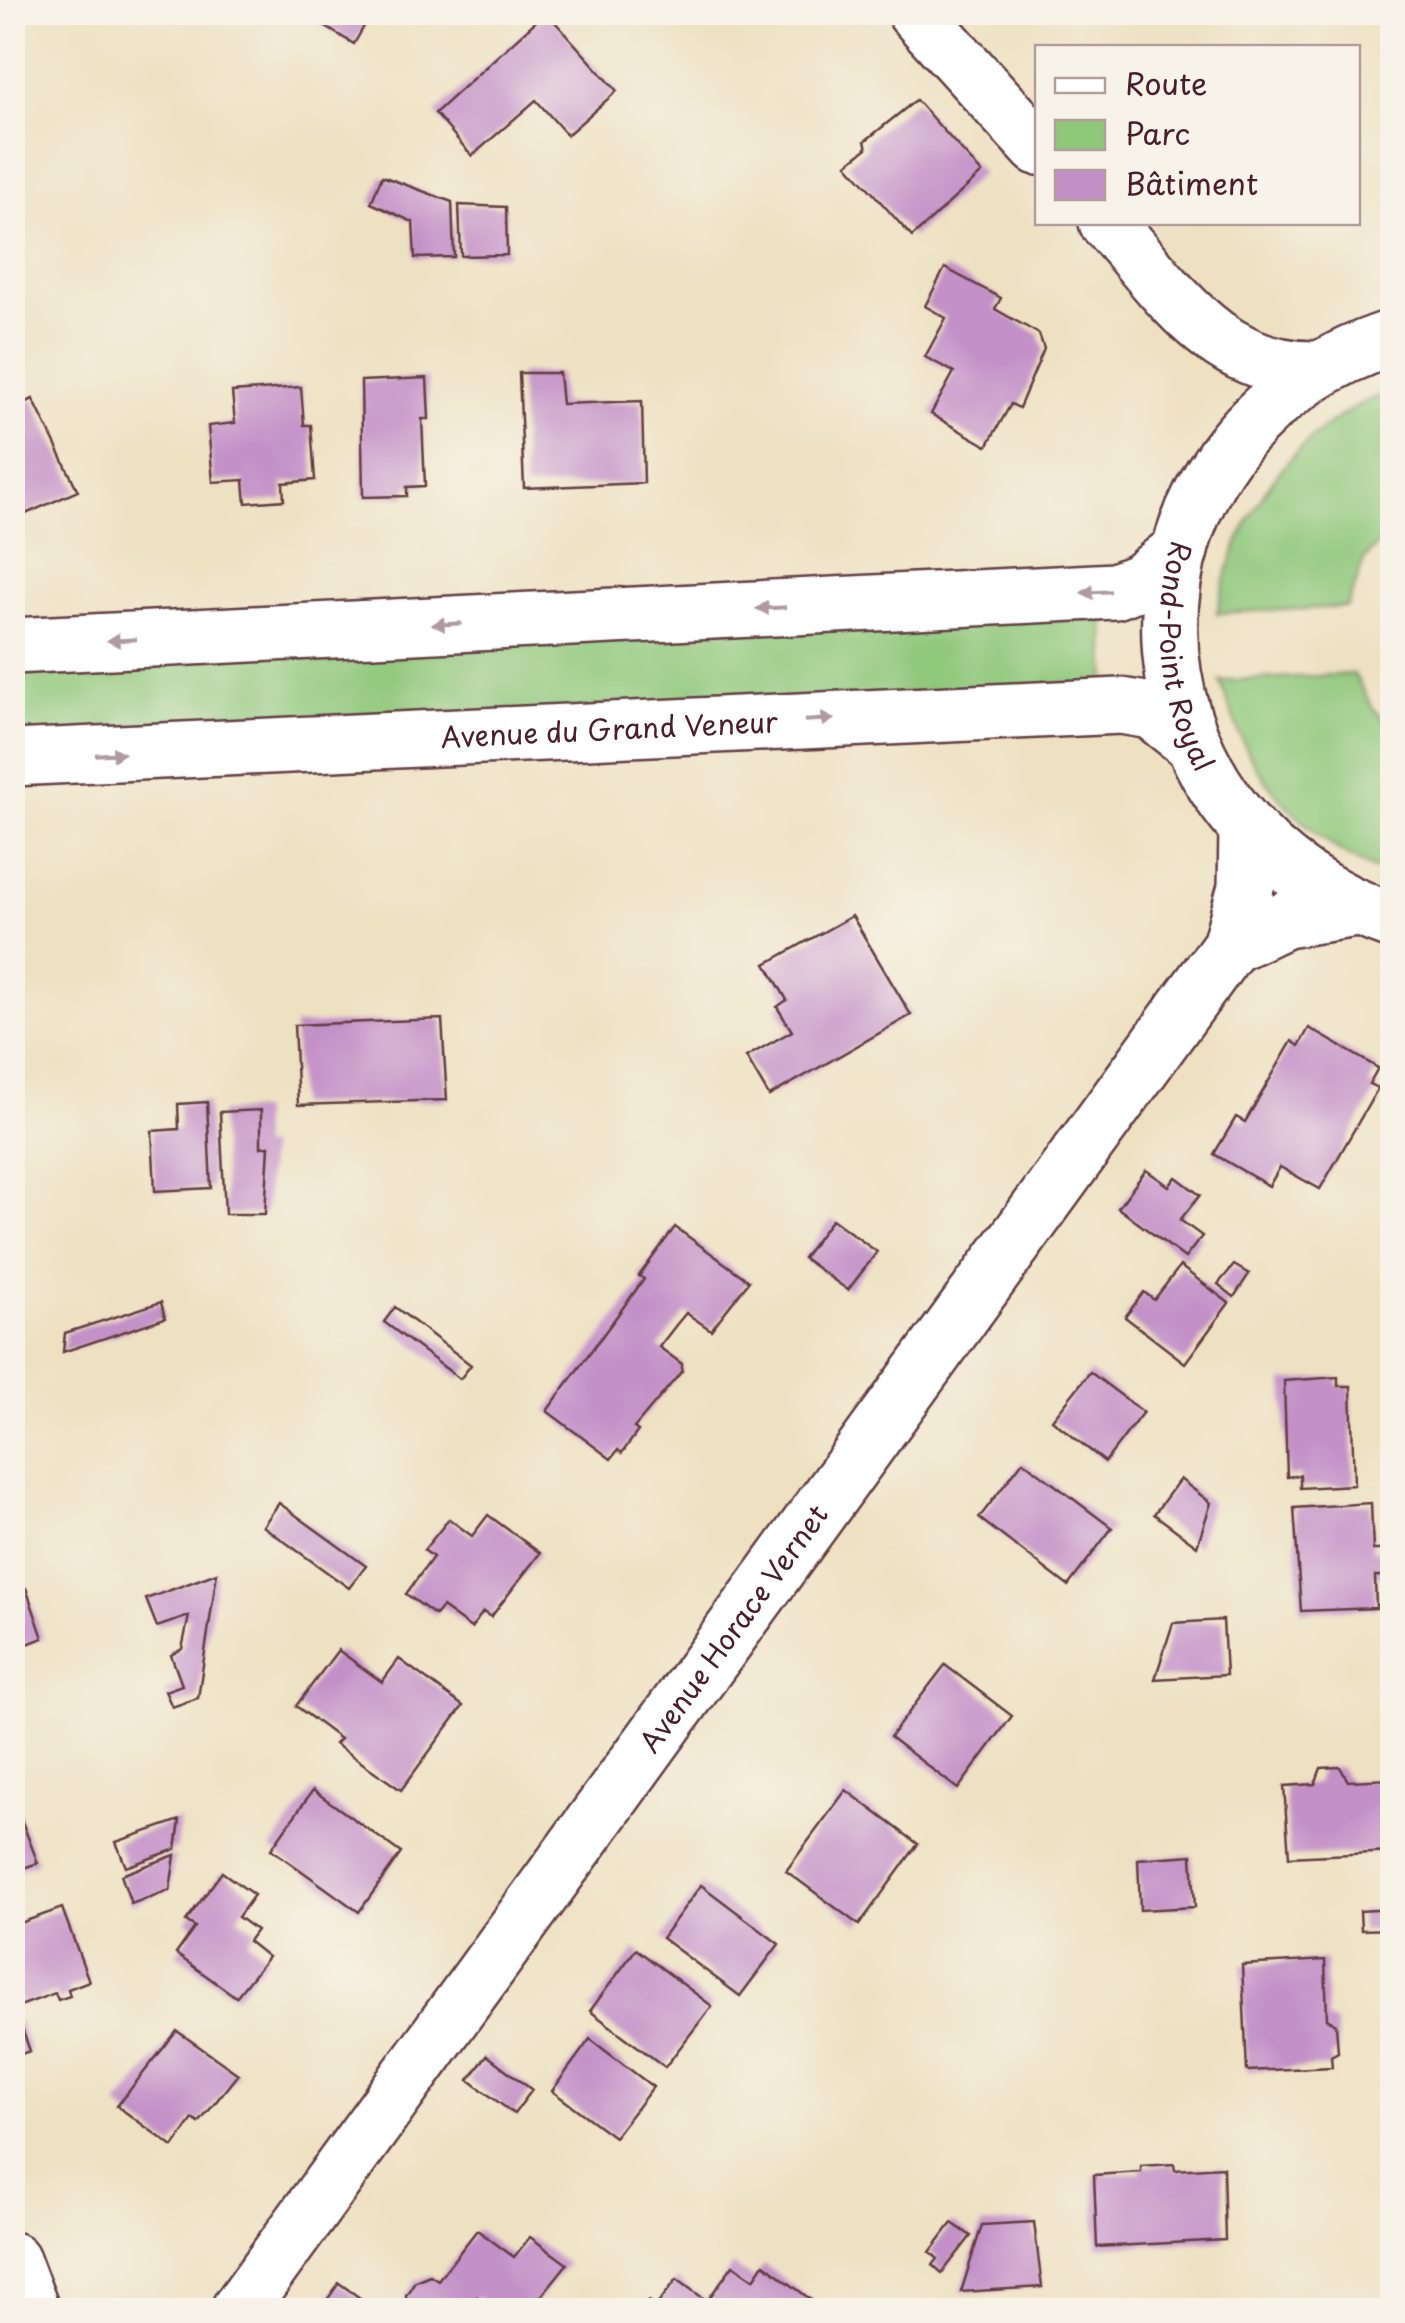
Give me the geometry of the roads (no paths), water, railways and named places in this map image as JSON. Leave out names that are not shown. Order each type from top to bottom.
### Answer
[{"type":"street","points":[[915,12],[1035,144]]},
{"type":"street","points":[[1110,225],[1202,327],[1252,361],[1296,370],[1320,368]]},
{"type":"street","points":[[1202,327],[1228,378],[1229,450]]},
{"type":"street","name":"Rond-Point Royal","points":[[1374,915],[1282,865],[1225,803],[1192,744],[1174,685],[1170,645],[1172,590],[1180,550],[1203,492],[1229,450],[1265,410],[1320,368],[1392,338]]},
{"type":"street","points":[[12,646],[1116,592],[1141,580],[1180,550]]},
{"type":"street","name":"Avenue du Grand Veneur","points":[[12,758],[1122,706],[1151,711],[1192,744]]},
{"type":"street","points":[[1230,946],[1246,887],[1248,831]]},
{"type":"street","points":[[1230,946],[1285,920],[1374,915]]},
{"type":"street","name":"Avenue Horace Vernet","points":[[239,2310],[1230,946]]},
{"type":"street","points":[[12,2260],[30,2310]]}]
